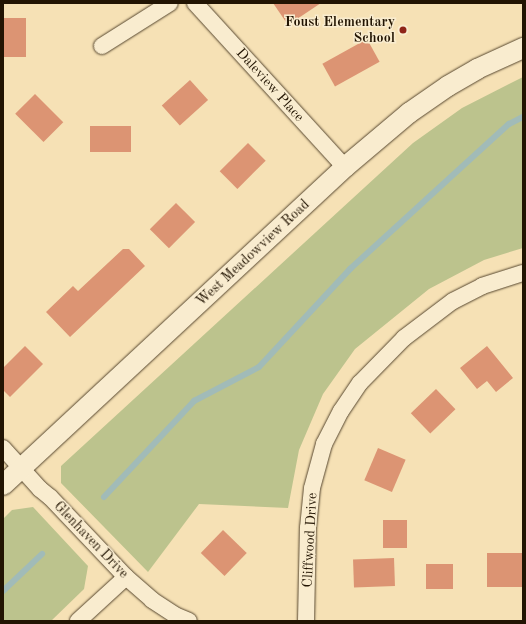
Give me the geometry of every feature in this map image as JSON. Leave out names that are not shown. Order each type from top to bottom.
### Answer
[{"type":"street","points":[[102,46],[170,3]]},
{"type":"street","name":"Daleview Place","points":[[195,3],[345,167]]},
{"type":"street","name":"West Meadowview Road","points":[[3,485],[345,167],[409,112],[476,69],[523,48]]},
{"type":"street","name":"Cliffwood Drive","points":[[306,621],[308,528],[312,488],[324,444],[341,411],[360,383],[404,338],[453,301],[482,286],[523,273]]},
{"type":"street","name":"Glenhaven Drive","points":[[3,448],[126,577],[158,604],[175,615],[189,621]]},
{"type":"street","points":[[78,621],[126,577]]},
{"type":"green space","points":[[523,77],[523,248],[484,260],[429,289],[355,349],[323,394],[299,450],[288,508],[199,504],[148,572],[61,483],[61,466],[413,143],[462,108]]},
{"type":"green space","points":[[33,507],[88,566],[84,589],[51,621],[3,621],[3,519],[12,510]]},
{"type":"building","points":[[273,3],[321,3],[288,25]]},
{"type":"building","points":[[3,18],[26,18],[26,57],[3,57]]},
{"type":"building","points":[[367,39],[380,62],[335,86],[322,64]]},
{"type":"building","points":[[190,80],[208,100],[180,125],[162,105]]},
{"type":"building","points":[[35,94],[63,122],[43,142],[15,114]]},
{"type":"building","points":[[90,126],[131,126],[131,152],[90,152]]},
{"type":"building","points":[[248,143],[266,161],[237,189],[220,171]]},
{"type":"building","points":[[176,203],[195,222],[169,248],[150,229]]},
{"type":"building","points":[[123,249],[129,249],[145,266],[70,337],[46,312],[73,286],[78,291]]},
{"type":"building","points":[[25,346],[43,364],[10,397],[3,390],[3,368]]},
{"type":"building","points":[[487,346],[513,378],[496,392],[487,381],[477,389],[460,368]]},
{"type":"building","points":[[436,389],[455,409],[430,433],[411,413]]},
{"type":"building","points":[[378,448],[406,460],[392,492],[364,480]]},
{"type":"building","points":[[383,520],[407,520],[407,548],[383,548]]},
{"type":"building","points":[[223,530],[247,553],[225,576],[201,553]]},
{"type":"building","points":[[487,553],[523,553],[523,587],[487,587]]},
{"type":"building","points":[[394,558],[395,586],[354,587],[353,559]]},
{"type":"building","points":[[426,564],[453,564],[453,589],[426,589]]},
{"type":"waterway","points":[[104,497],[194,401],[259,367],[350,269],[509,124],[523,117]]},
{"type":"waterway","points":[[3,591],[42,554]]},
{"type":"place","name":"Foust Elementary School","points":[[403,30]]}]
